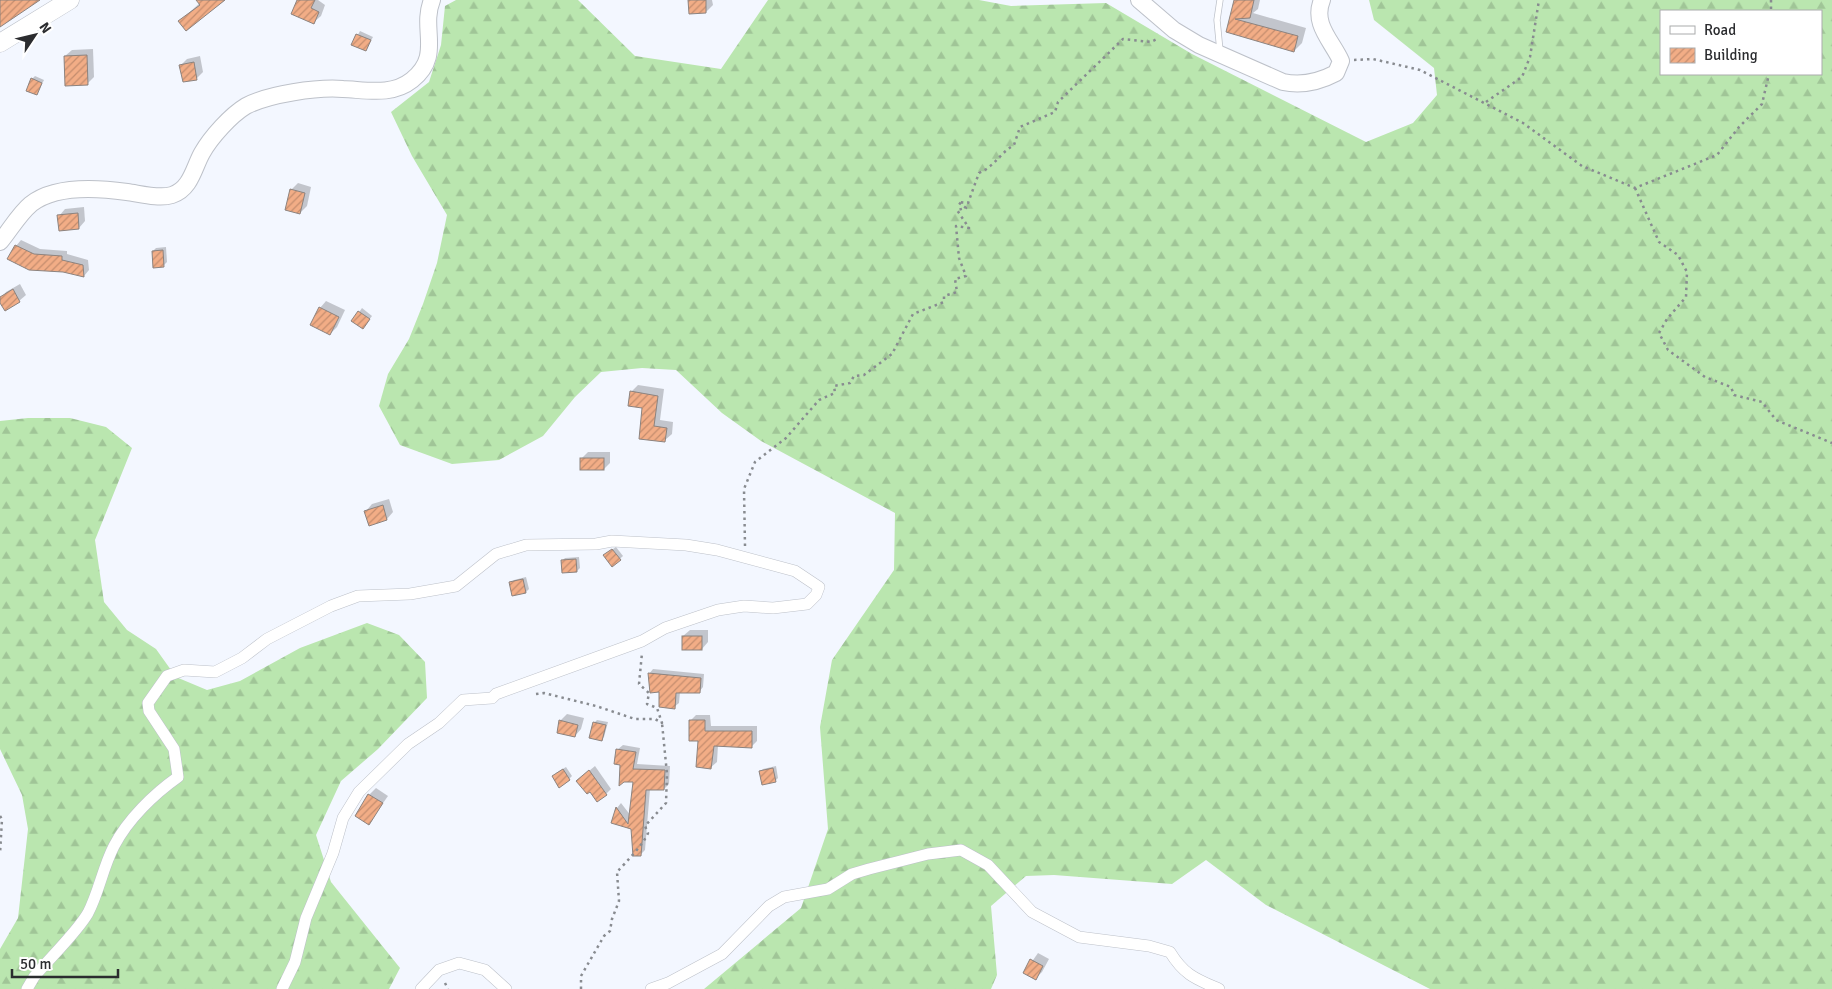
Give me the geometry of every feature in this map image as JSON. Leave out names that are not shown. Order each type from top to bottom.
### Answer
[{"type":"main road","points":[[0,43],[70,0]]},
{"type":"main road","points":[[0,242],[31,204],[60,192],[110,190],[160,196],[174,195],[185,186],[192,176],[202,152],[223,127],[246,106],[302,92],[342,88],[373,92],[400,87],[412,80],[427,65],[431,46],[427,13],[432,0]]},
{"type":"main road","points":[[1139,0],[1174,30],[1220,55],[1283,82],[1295,85],[1322,81],[1336,74],[1341,61],[1319,20],[1318,9],[1322,0]]},
{"type":"street","points":[[27,989],[34,977],[87,915],[103,880],[114,846],[125,830],[158,792],[178,777],[174,749],[149,711],[148,703],[167,676],[184,670],[215,672],[242,658],[267,639],[331,606],[358,596],[410,594],[456,586],[496,554],[526,545],[596,544],[612,541],[717,550],[795,571],[818,587],[816,595],[807,604],[773,608],[744,606],[718,610],[665,628],[642,641],[557,670],[496,694],[492,698],[463,700],[439,723],[408,744],[359,792],[343,818],[333,853],[306,918],[295,962],[282,989]]},
{"type":"street","points":[[651,989],[668,983],[722,954],[769,906],[784,897],[828,888],[852,874],[869,869],[928,854],[961,850],[988,866],[1032,912],[1079,937],[1149,946],[1170,952],[1177,964],[1191,977],[1220,989]]},
{"type":"street","points":[[421,989],[439,970],[459,963],[485,970],[506,989]]},
{"type":"lane","points":[[1220,0],[1218,20],[1220,55]]},
{"type":"path","points":[[1485,102],[1522,77],[1530,57],[1539,0]]},
{"type":"path","points":[[745,558],[744,489],[754,462],[786,438],[820,400],[835,393],[834,386],[850,383],[854,376],[864,375],[892,354],[913,314],[944,302],[944,296],[957,292],[955,279],[966,276],[959,258],[956,226],[970,228],[957,210],[966,208],[958,202],[968,203],[979,173],[992,167],[1002,152],[1014,145],[1020,127],[1056,112],[1058,102],[1123,39],[1152,42],[1174,30]]},
{"type":"path","points":[[1341,61],[1373,60],[1420,70],[1485,102],[1530,128],[1582,166],[1635,188],[1659,242],[1678,255],[1687,272],[1686,297],[1667,319],[1659,333],[1668,350],[1705,377],[1731,387],[1734,395],[1762,402],[1776,420],[1832,443]]},
{"type":"path","points":[[1635,188],[1717,156],[1738,127],[1762,104],[1769,75]]},
{"type":"path","points":[[581,989],[581,976],[604,936],[610,931],[612,919],[620,901],[617,872],[635,850],[644,844],[648,834],[645,826],[666,803],[667,774],[662,723],[656,708],[647,704],[649,693],[639,684],[645,643],[642,641]]},
{"type":"path","points":[[527,694],[544,693],[596,706],[635,719],[655,719],[662,723]]},
{"type":"path","points":[[0,816],[0,854]]},
{"type":"green space","points":[[456,0],[578,0],[635,56],[721,69],[768,0],[979,0],[1011,6],[1106,3],[1192,54],[1366,142],[1413,123],[1437,95],[1434,68],[1374,20],[1369,0],[1832,0],[1832,989],[1430,989],[1266,905],[1206,860],[1172,884],[1054,875],[1026,876],[991,906],[997,975],[991,989],[704,989],[801,908],[828,829],[820,727],[832,660],[894,570],[895,513],[761,441],[722,413],[676,370],[642,368],[601,372],[575,397],[543,436],[499,460],[452,464],[400,445],[379,406],[388,374],[409,339],[423,304],[437,263],[447,215],[412,156],[391,112],[429,82],[441,45],[445,6]]},
{"type":"green space","points":[[28,418],[70,418],[106,427],[132,448],[95,540],[104,602],[127,630],[156,649],[176,677],[207,690],[240,681],[300,648],[367,623],[399,635],[425,662],[427,698],[378,749],[341,781],[316,835],[331,882],[400,968],[389,989],[0,989],[0,949],[18,918],[28,829],[22,795],[0,749],[0,421]]},
{"type":"building","points":[[0,0],[40,0],[0,27]]},
{"type":"building","points":[[196,0],[225,0],[186,31],[178,21],[200,5]]},
{"type":"building","points":[[297,0],[315,0],[311,8],[319,12],[314,24],[291,14]]},
{"type":"building","points":[[688,0],[706,0],[706,13],[689,14]]},
{"type":"building","points":[[1234,0],[1254,0],[1250,18],[1235,19],[1298,36],[1294,52],[1226,32]]},
{"type":"building","points":[[356,34],[371,40],[366,51],[351,45]]},
{"type":"building","points":[[87,55],[88,85],[65,86],[64,56]]},
{"type":"building","points":[[194,62],[197,80],[183,82],[179,65]]},
{"type":"building","points":[[31,78],[42,83],[37,95],[26,91]]},
{"type":"building","points":[[290,189],[305,193],[300,214],[285,210]]},
{"type":"building","points":[[78,213],[79,229],[59,231],[57,215]]},
{"type":"building","points":[[15,245],[34,254],[62,256],[62,260],[83,265],[84,277],[63,272],[29,270],[7,259]]},
{"type":"building","points":[[163,250],[164,267],[153,268],[152,251]]},
{"type":"building","points":[[13,289],[20,302],[5,311],[0,303],[0,297]]},
{"type":"building","points":[[319,307],[339,317],[330,335],[310,325]]},
{"type":"building","points":[[358,311],[370,319],[363,329],[351,321]]},
{"type":"building","points":[[630,391],[658,396],[654,426],[667,428],[665,442],[639,439],[642,408],[628,406]]},
{"type":"building","points":[[580,458],[604,458],[604,470],[580,470]]},
{"type":"building","points":[[383,505],[387,520],[369,526],[364,511]]},
{"type":"building","points":[[612,549],[621,560],[612,567],[603,555]]},
{"type":"building","points":[[576,559],[577,572],[562,573],[561,560]]},
{"type":"building","points":[[523,579],[526,593],[512,596],[509,582]]},
{"type":"building","points":[[682,636],[702,636],[702,650],[682,650]]},
{"type":"building","points":[[648,673],[701,678],[700,693],[676,693],[675,709],[659,707],[659,692],[650,693]]},
{"type":"building","points":[[559,720],[578,725],[575,737],[557,733]]},
{"type":"building","points":[[689,720],[705,720],[705,731],[752,731],[752,748],[714,746],[711,769],[696,767],[698,741],[689,741]]},
{"type":"building","points":[[593,722],[606,725],[602,741],[589,738]]},
{"type":"building","points":[[616,749],[636,752],[633,769],[665,770],[664,790],[646,790],[641,856],[633,856],[631,829],[611,823],[616,807],[628,824],[633,782],[624,782],[619,786],[620,765],[614,764]]},
{"type":"building","points":[[773,768],[776,782],[762,785],[759,771]]},
{"type":"building","points":[[563,769],[570,780],[559,788],[552,776]]},
{"type":"building","points":[[589,770],[607,795],[597,802],[590,792],[587,794],[576,781]]},
{"type":"building","points":[[368,794],[383,803],[369,825],[355,816]]},
{"type":"building","points":[[1030,959],[1043,966],[1036,980],[1023,973]]}]
